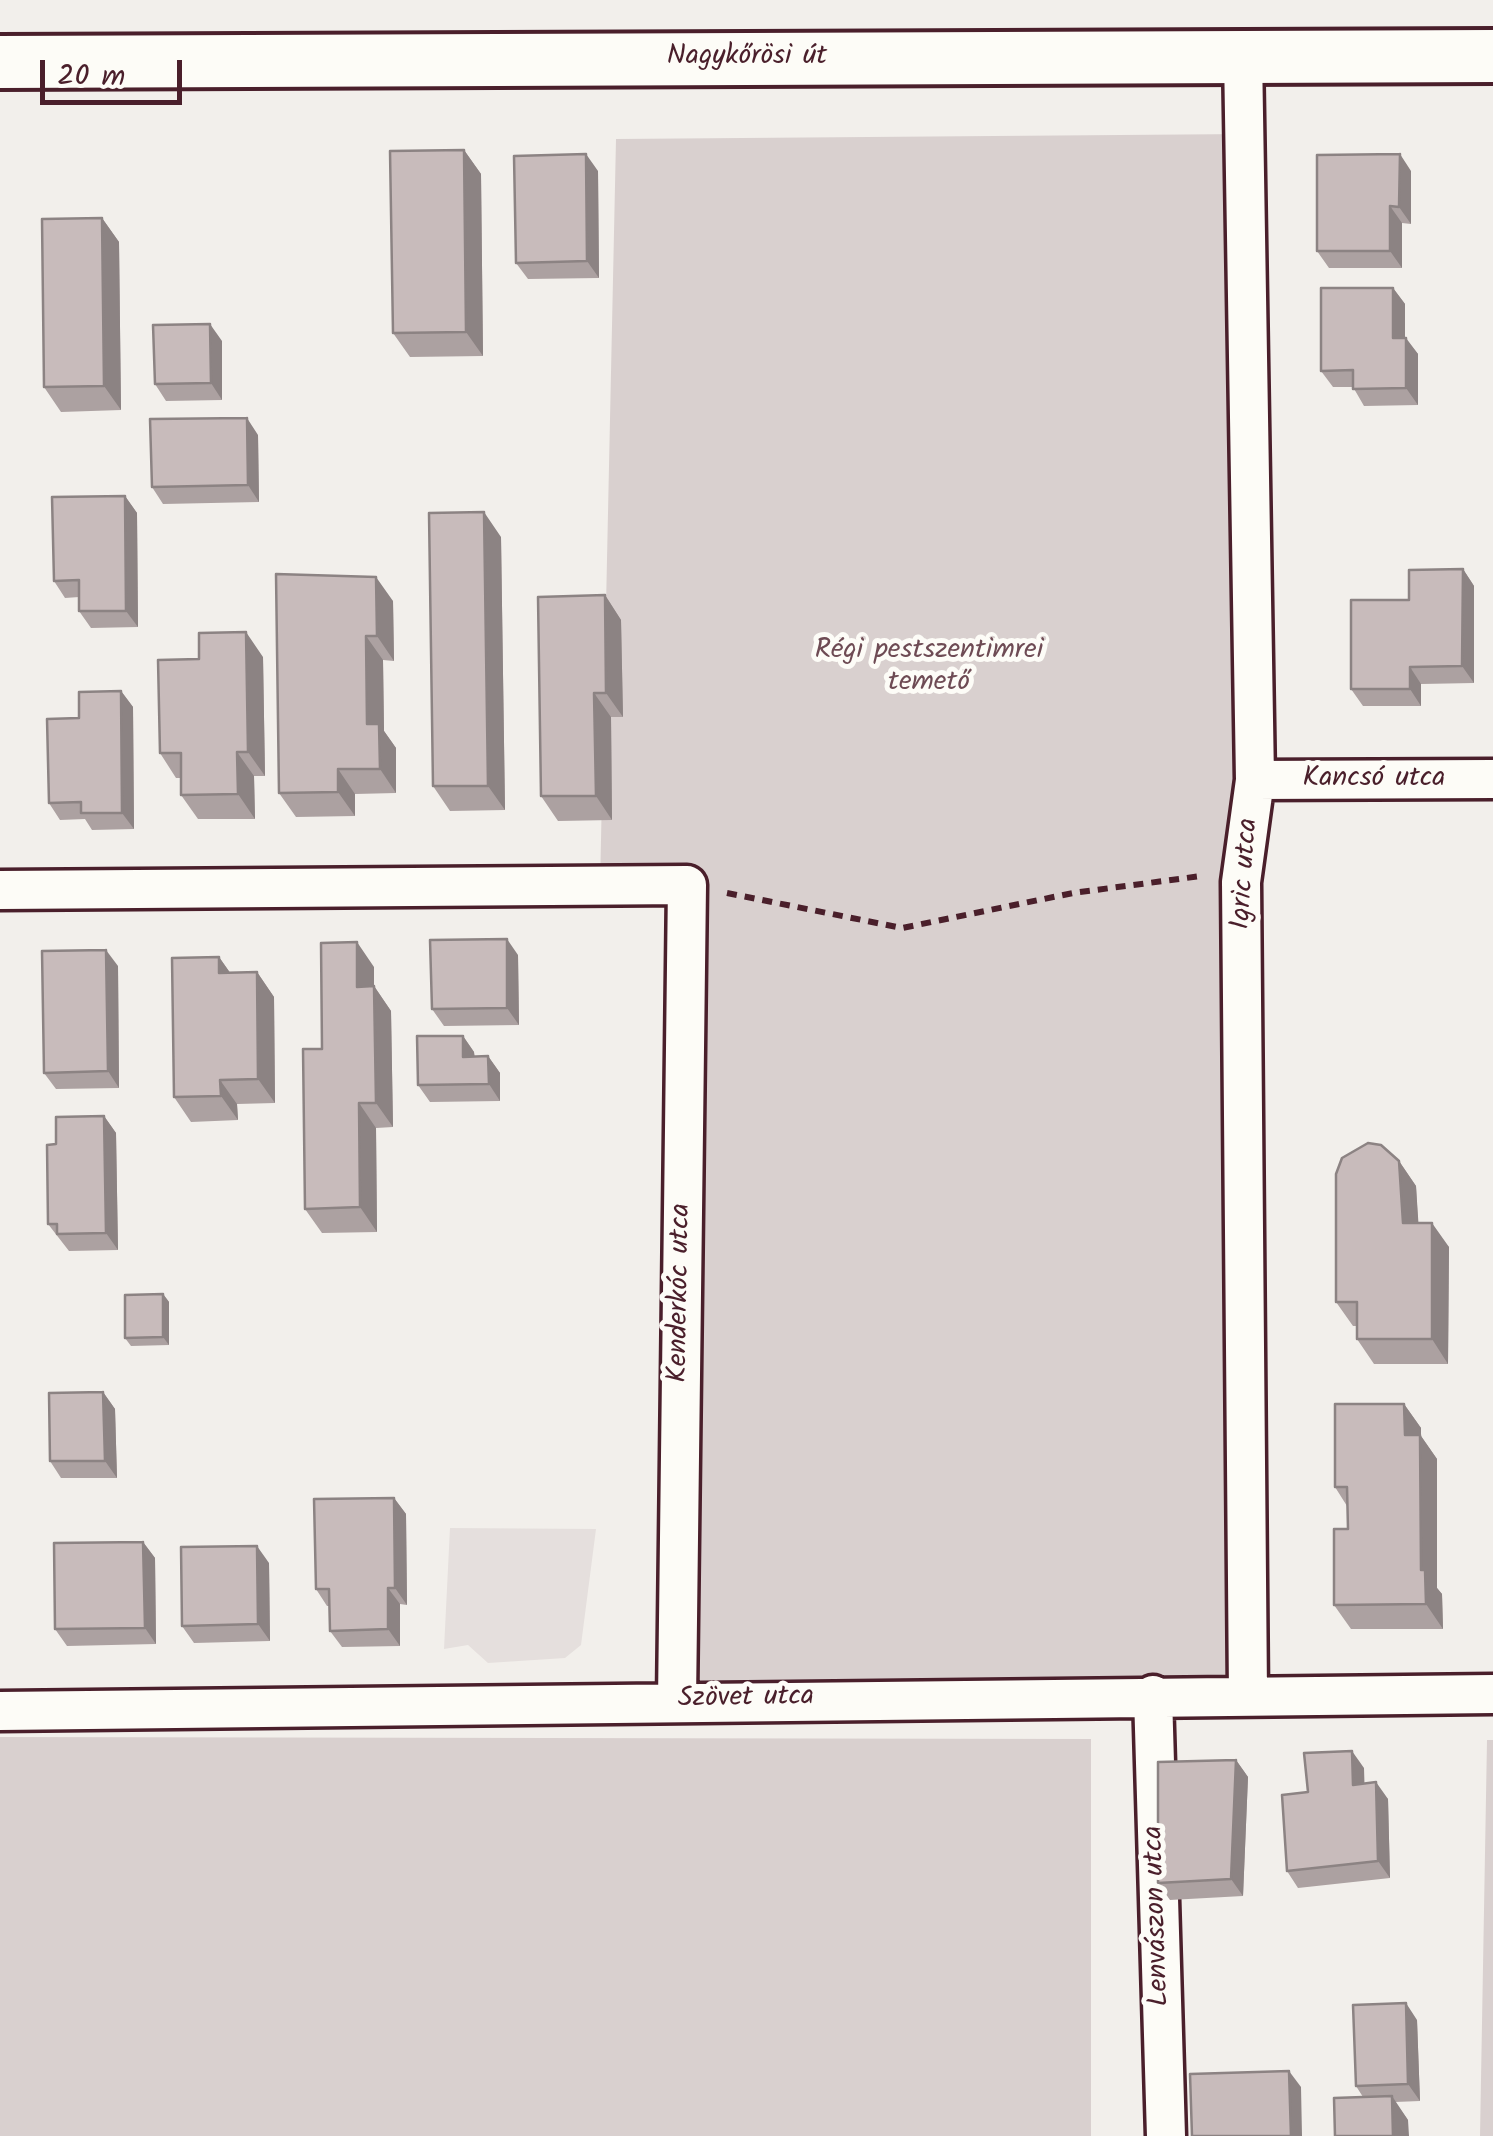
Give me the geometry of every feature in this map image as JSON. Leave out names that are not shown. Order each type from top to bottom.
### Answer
[{"type":"main road","name":"Nagykőrösi út","points":[[0,62],[1243,54],[1493,56]]},
{"type":"street","name":"Igric utca","points":[[1243,54],[1255,780],[1241,882],[1248,1695]]},
{"type":"street","name":"Kancsó utca","points":[[1255,780],[1493,779]]},
{"type":"street","points":[[0,890],[687,885]]},
{"type":"street","name":"Kenderkóc utca","points":[[677,1701],[687,885]]},
{"type":"street","name":"Szövet utca","points":[[0,1711],[1493,1694]]},
{"type":"street","name":"Lenvászon utca","points":[[1153,1696],[1166,2136]]},
{"type":"path","points":[[687,885],[902,928],[1073,893],[1192,875],[1241,882]]},
{"type":"shaded area","points":[[450,1528],[596,1529],[581,1645],[565,1658],[488,1663],[468,1645],[444,1649]]},
{"type":"green space","name":"Régi pestszentimrei temető","points":[[1246,134],[1248,1695],[677,1701],[687,885],[600,886],[616,139]]},
{"type":"green space","points":[[0,1737],[1091,1739],[1091,2136],[0,2136]]},
{"type":"green space","points":[[1487,1740],[1493,1740],[1493,2136],[1480,2136]]},
{"type":"building","points":[[464,150],[466,332],[393,333],[390,151]]},
{"type":"building","points":[[586,154],[587,261],[516,263],[514,156]]},
{"type":"building","points":[[1400,154],[1399,207],[1390,206],[1390,251],[1317,251],[1317,155]]},
{"type":"building","points":[[102,218],[104,386],[44,387],[42,219]]},
{"type":"building","points":[[1321,288],[1393,288],[1393,338],[1406,338],[1406,388],[1353,389],[1353,370],[1321,371]]},
{"type":"building","points":[[210,324],[211,383],[155,384],[153,325]]},
{"type":"building","points":[[247,418],[248,485],[152,487],[150,419]]},
{"type":"building","points":[[125,496],[126,611],[79,611],[79,580],[54,581],[52,497]]},
{"type":"building","points":[[484,512],[488,786],[433,786],[429,513]]},
{"type":"building","points":[[1463,569],[1462,666],[1410,667],[1410,689],[1351,689],[1351,600],[1409,600],[1409,570]]},
{"type":"building","points":[[276,574],[376,577],[377,636],[366,636],[367,724],[379,724],[380,769],[338,769],[338,792],[279,793]]},
{"type":"building","points":[[605,595],[606,693],[594,693],[596,796],[541,796],[538,597]]},
{"type":"building","points":[[246,632],[248,752],[237,752],[238,794],[181,795],[181,753],[160,753],[158,660],[199,659],[199,633]]},
{"type":"building","points":[[121,691],[122,813],[81,813],[81,802],[49,803],[47,719],[79,718],[79,692]]},
{"type":"building","points":[[507,939],[507,1008],[432,1009],[430,940]]},
{"type":"building","points":[[357,942],[357,987],[374,986],[376,1103],[359,1103],[360,1207],[305,1209],[303,1049],[322,1049],[321,943]]},
{"type":"building","points":[[106,950],[108,1071],[44,1073],[42,951]]},
{"type":"building","points":[[219,957],[219,973],[257,972],[258,1079],[220,1080],[221,1096],[174,1097],[172,958]]},
{"type":"building","points":[[417,1036],[463,1036],[463,1057],[488,1056],[489,1084],[418,1085]]},
{"type":"building","points":[[104,1116],[106,1233],[57,1234],[57,1224],[48,1224],[47,1145],[56,1144],[56,1117]]},
{"type":"building","points":[[1368,1143],[1381,1145],[1399,1161],[1403,1223],[1432,1223],[1432,1339],[1357,1339],[1357,1302],[1336,1302],[1336,1174],[1342,1158]]},
{"type":"building","points":[[163,1294],[163,1337],[125,1338],[125,1295]]},
{"type":"building","points":[[103,1392],[105,1461],[50,1461],[49,1393]]},
{"type":"building","points":[[1335,1404],[1404,1404],[1405,1435],[1420,1435],[1421,1570],[1425,1570],[1426,1604],[1334,1605],[1334,1529],[1348,1529],[1347,1487],[1335,1487]]},
{"type":"building","points":[[394,1498],[395,1588],[388,1588],[388,1629],[330,1631],[329,1589],[316,1589],[314,1499]]},
{"type":"building","points":[[143,1542],[145,1628],[55,1629],[54,1543]]},
{"type":"building","points":[[257,1546],[258,1624],[182,1626],[181,1547]]},
{"type":"building","points":[[1352,1751],[1353,1785],[1376,1782],[1378,1861],[1287,1871],[1282,1795],[1308,1792],[1304,1753]]},
{"type":"building","points":[[1236,1760],[1231,1879],[1158,1883],[1158,1762]]},
{"type":"building","points":[[1406,2003],[1408,2084],[1356,2086],[1353,2005]]},
{"type":"building","points":[[1289,2071],[1291,2136],[1192,2136],[1190,2074]]},
{"type":"building","points":[[1392,2096],[1393,2136],[1335,2136],[1334,2098]]}]
